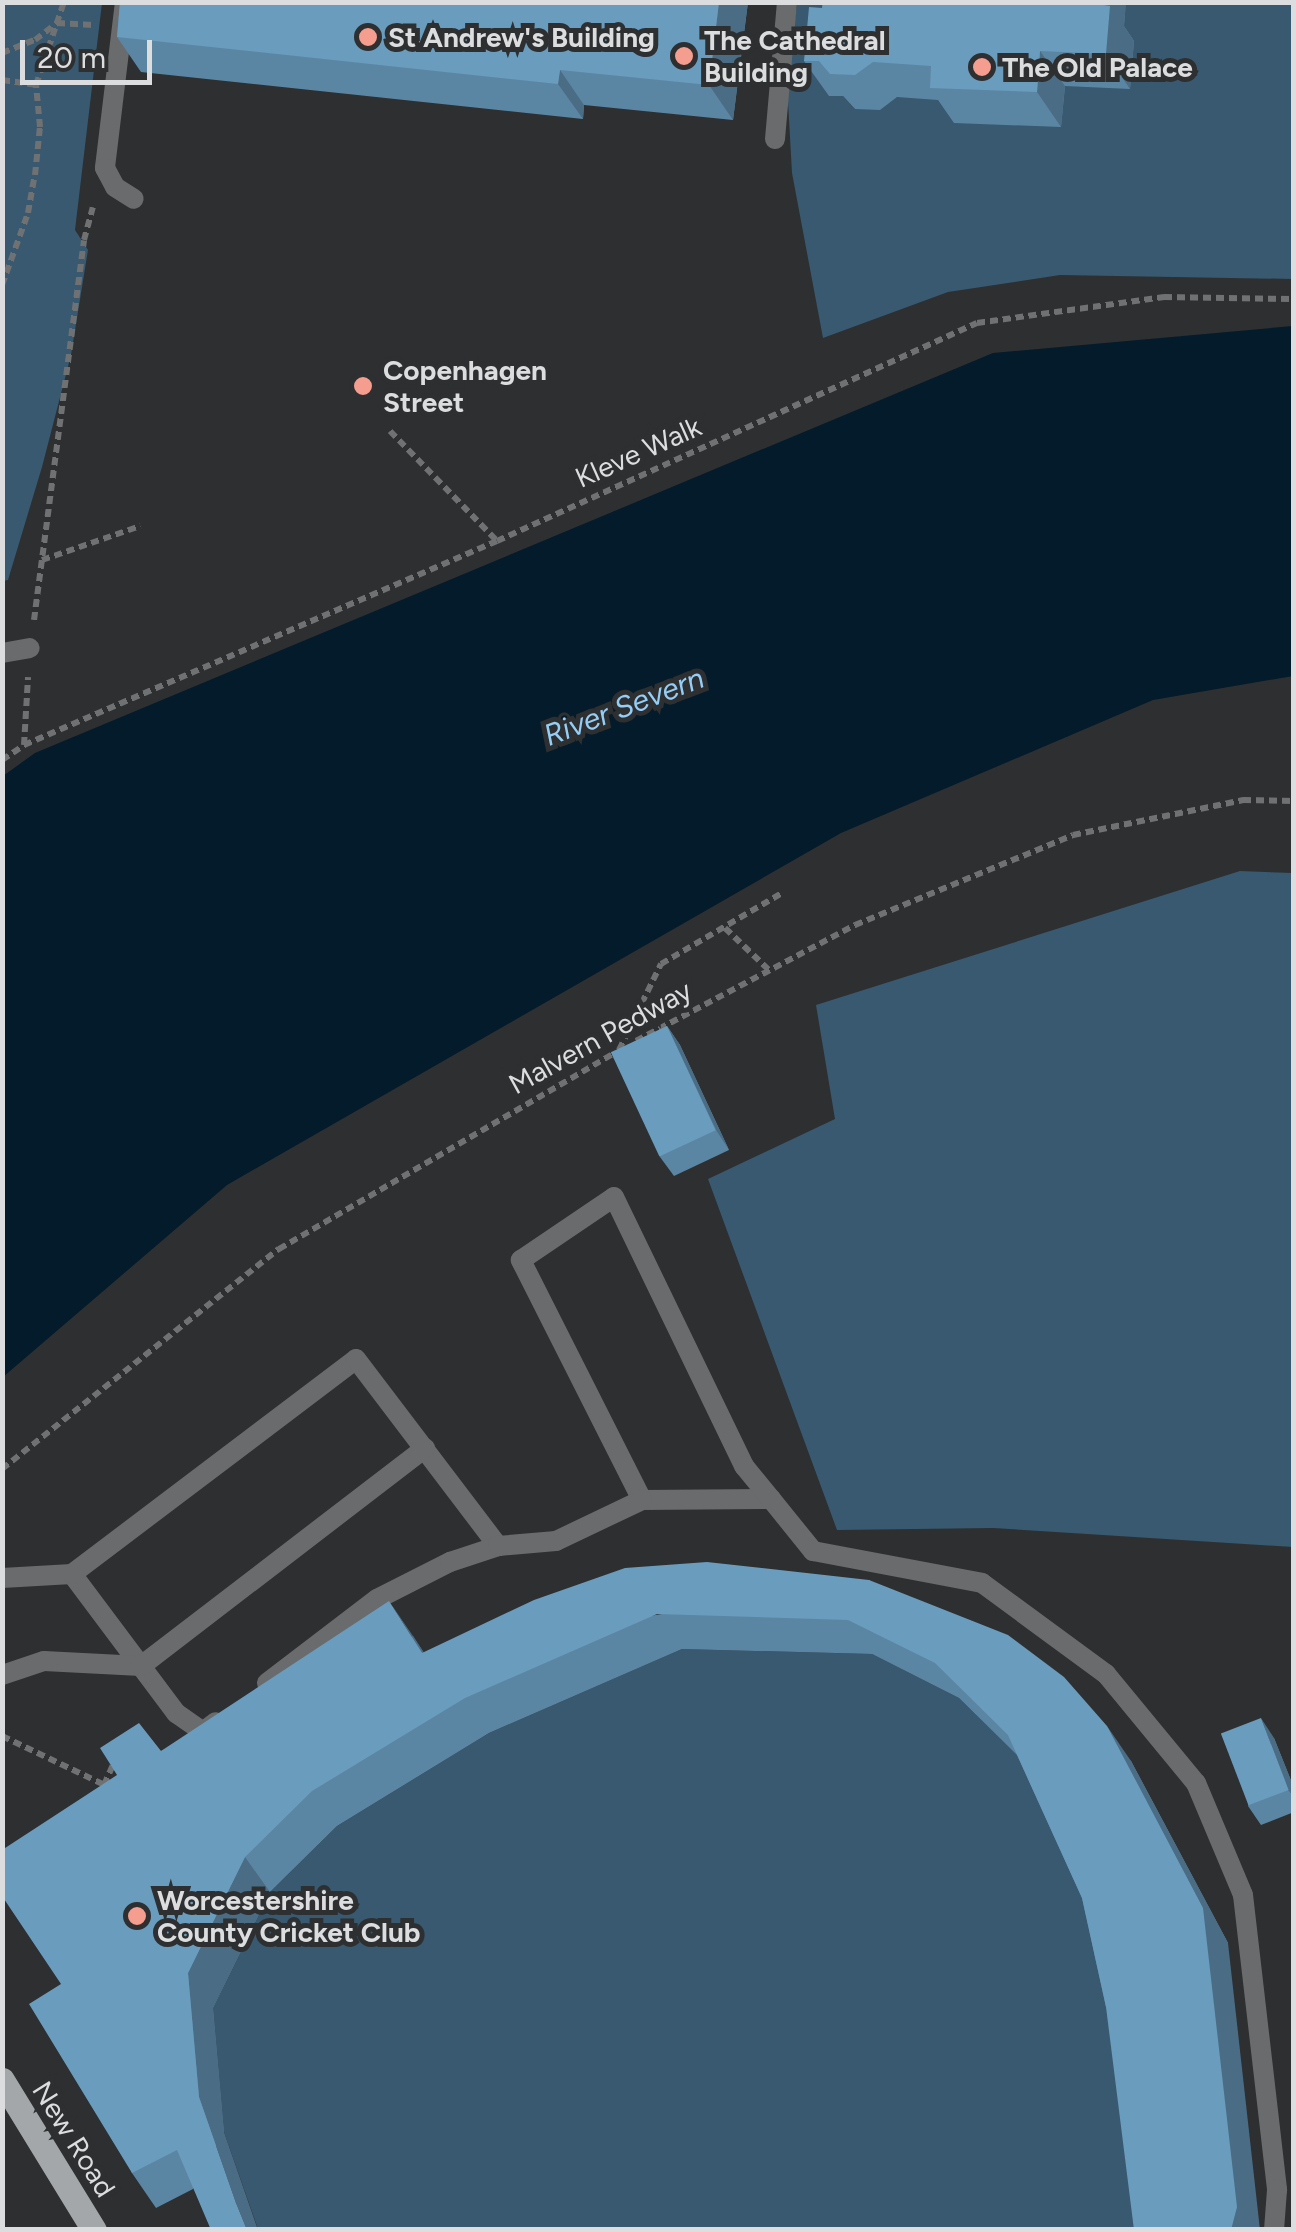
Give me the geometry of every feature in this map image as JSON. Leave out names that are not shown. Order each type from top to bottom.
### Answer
[{"type":"main road","name":"New Road","points":[[2,2080],[94,2230]]},
{"type":"street","points":[[125,2],[104,168],[115,186],[134,199]]},
{"type":"street","points":[[775,139],[787,2]]},
{"type":"street","points":[[2,653],[30,648]]},
{"type":"street","points":[[642,1500],[521,1260],[614,1197],[744,1466],[812,1551],[982,1582],[1106,1674],[1196,1784],[1243,1894],[1277,2190],[1274,2230]]},
{"type":"street","points":[[2,1578],[72,1574],[356,1359],[498,1546]]},
{"type":"street","points":[[2,1675],[44,1661],[140,1666],[424,1448]]},
{"type":"street","points":[[72,1574],[176,1713],[203,1732],[377,1599],[450,1562],[498,1546],[556,1541],[642,1500],[771,1499]]},
{"type":"path","points":[[2,285],[28,212],[40,127],[36,85],[64,2]]},
{"type":"path","points":[[2,52],[36,40],[57,23],[100,25]]},
{"type":"path","points":[[2,80],[36,85]]},
{"type":"path","points":[[24,746],[30,648],[84,240],[104,168]]},
{"type":"path","name":"Kleve Walk","points":[[2,760],[24,746],[496,542],[977,323],[1164,297],[1294,299]]},
{"type":"path","points":[[390,431],[496,542]]},
{"type":"path","points":[[42,560],[140,526]]},
{"type":"path","name":"Malvern Pedway","points":[[2,1468],[279,1249],[619,1050],[855,925],[1073,835],[1244,800],[1294,801]]},
{"type":"path","points":[[619,1050],[661,964],[782,893]]},
{"type":"path","points":[[725,928],[769,970]]},
{"type":"path","points":[[2,1736],[117,1792]]},
{"type":"path","points":[[104,1785],[120,1751]]},
{"type":"shaded area","points":[[2,3],[102,3],[75,230],[88,250],[71,355],[8,580],[3,581]]},
{"type":"shaded area","points":[[797,3],[849,3],[829,96],[843,96],[855,109],[897,97],[1065,86],[1122,39],[1126,3],[1293,3],[1293,279],[1060,275],[948,292],[823,338],[792,173],[787,84]]},
{"type":"shaded area","points":[[1240,871],[1293,873],[1293,1547],[993,1528],[837,1530],[708,1179],[835,1119],[816,1005]]},
{"type":"shaded area","points":[[682,1649],[872,1654],[959,1698],[1033,1770],[1106,1933],[1153,2229],[258,2229],[224,2132],[213,2008],[270,1892],[337,1826],[489,1733]]},
{"type":"water","name":"River Severn","points":[[1293,326],[1293,676],[1153,700],[841,833],[227,1185],[3,1377],[3,776],[35,753],[993,353]]},
{"type":"building","name":"St Andrew's Building","points":[[120,2],[719,2],[709,85],[560,70],[558,84],[117,37]]},
{"type":"building","points":[[823,2],[1098,2],[1110,6],[1106,54],[1040,51],[1037,92],[930,88],[931,66],[873,62],[855,75],[830,74],[819,61],[804,61],[809,7],[822,8]]},
{"type":"building","points":[[667,1026],[716,1130],[659,1156],[611,1052]]},
{"type":"building","name":"Worcestershire County Cricket Club","points":[[707,1562],[869,1580],[1008,1635],[1064,1677],[1107,1726],[1203,1908],[1237,2207],[1231,2230],[1134,2230],[1106,2007],[1082,1898],[1008,1735],[935,1663],[848,1620],[657,1614],[465,1698],[312,1791],[245,1857],[188,1973],[199,2097],[247,2230],[211,2230],[177,2150],[132,2173],[29,2004],[61,1984],[2,1896],[2,1850],[117,1775],[100,1748],[139,1723],[161,1751],[389,1601],[422,1653],[534,1600],[625,1568]]},
{"type":"building","points":[[1261,1718],[1289,1790],[1248,1805],[1221,1733]]},
{"type":"place","name":"St Andrew's Building","points":[[368,37]]},
{"type":"place","name":"The Cathedral Building","points":[[684,56]]},
{"type":"place","name":"The Old Palace","points":[[982,67]]},
{"type":"place","name":"Copenhagen Street","points":[[363,386]]},
{"type":"place","name":"Worcestershire County Cricket Club","points":[[137,1916]]}]
